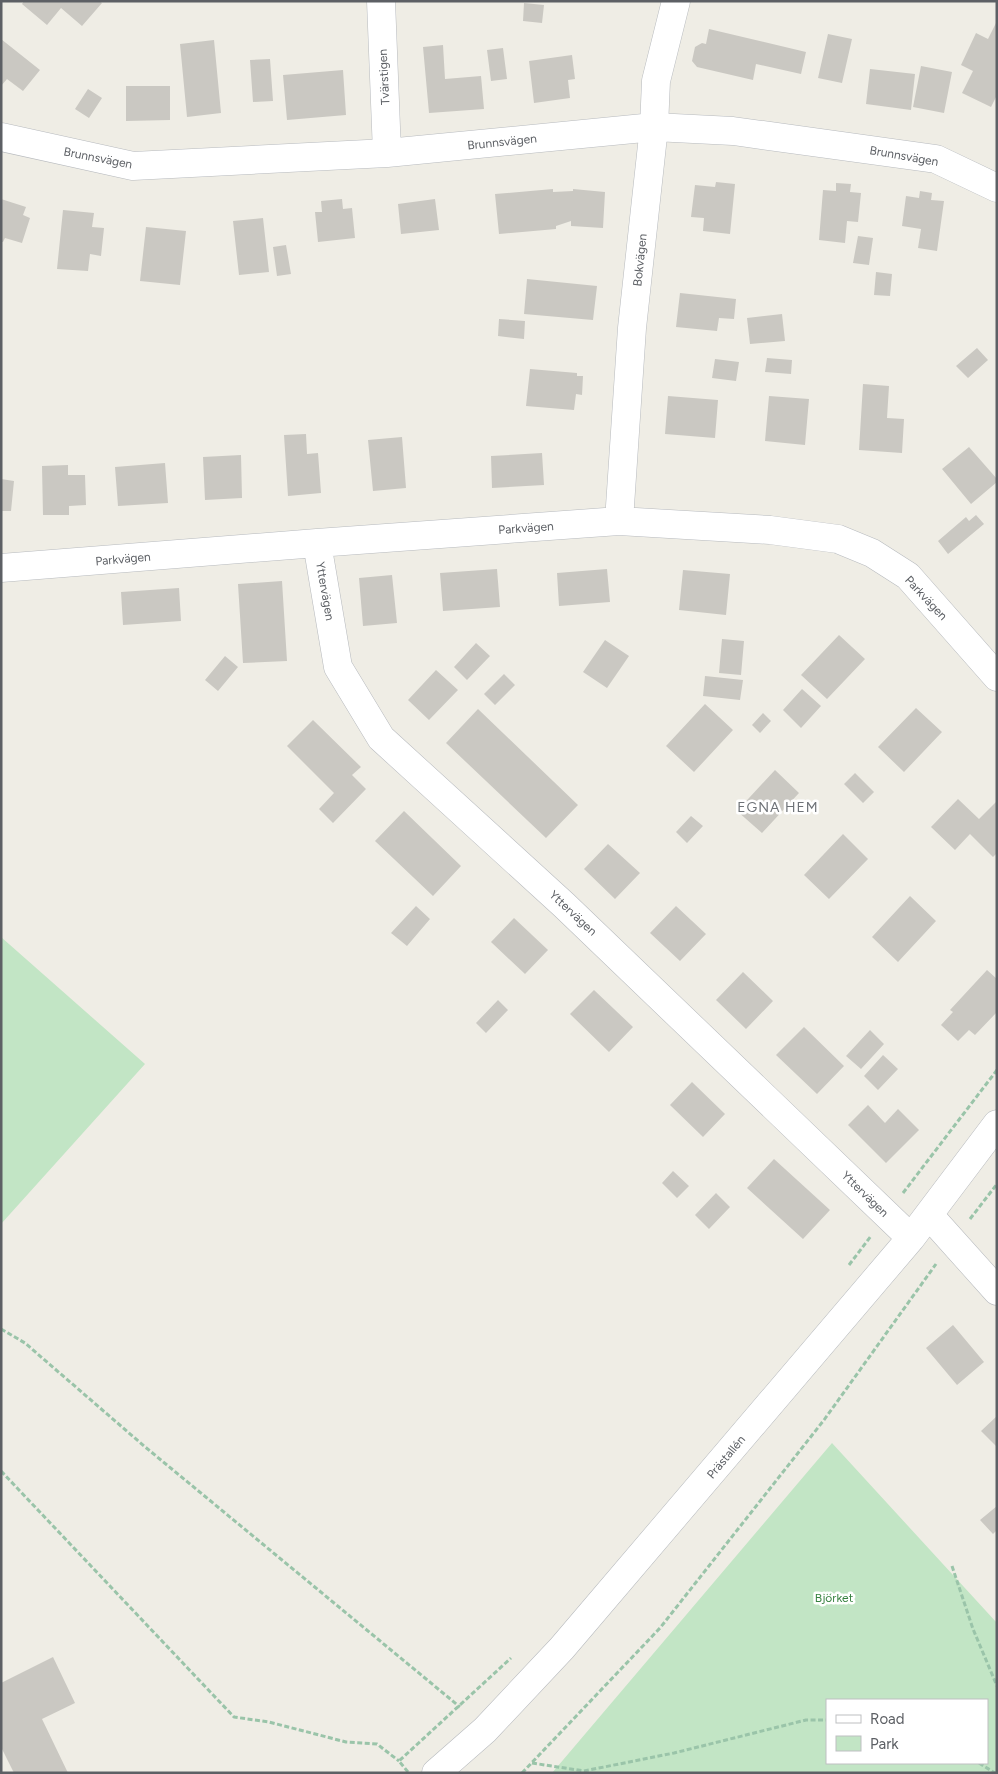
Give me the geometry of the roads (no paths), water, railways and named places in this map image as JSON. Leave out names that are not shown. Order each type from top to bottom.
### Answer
[{"type":"street","name":"Tvärstigen","points":[[381,1],[387,153]]},
{"type":"street","name":"Bokvägen","points":[[619,521],[632,328],[654,127],[656,81],[676,1]]},
{"type":"street","name":"Brunnsvägen","points":[[1,137],[133,166],[387,153],[654,127],[733,132],[936,159],[997,188]]},
{"type":"street","name":"Parkvägen","points":[[1,568],[619,521],[770,530],[838,539],[872,553],[908,576],[997,677]]},
{"type":"street","name":"Yttervägen","points":[[317,543],[338,667],[381,738],[564,905],[911,1238]]},
{"type":"street","name":"Prästallén","points":[[436,1773],[485,1730],[562,1648],[911,1238],[997,1124]]},
{"type":"street","points":[[929,1215],[997,1290]]},
{"type":"district","name":"EGNA HEM","points":[[778,807]]},
{"type":"park label","name":"Björket","points":[[834,1598]]}]
